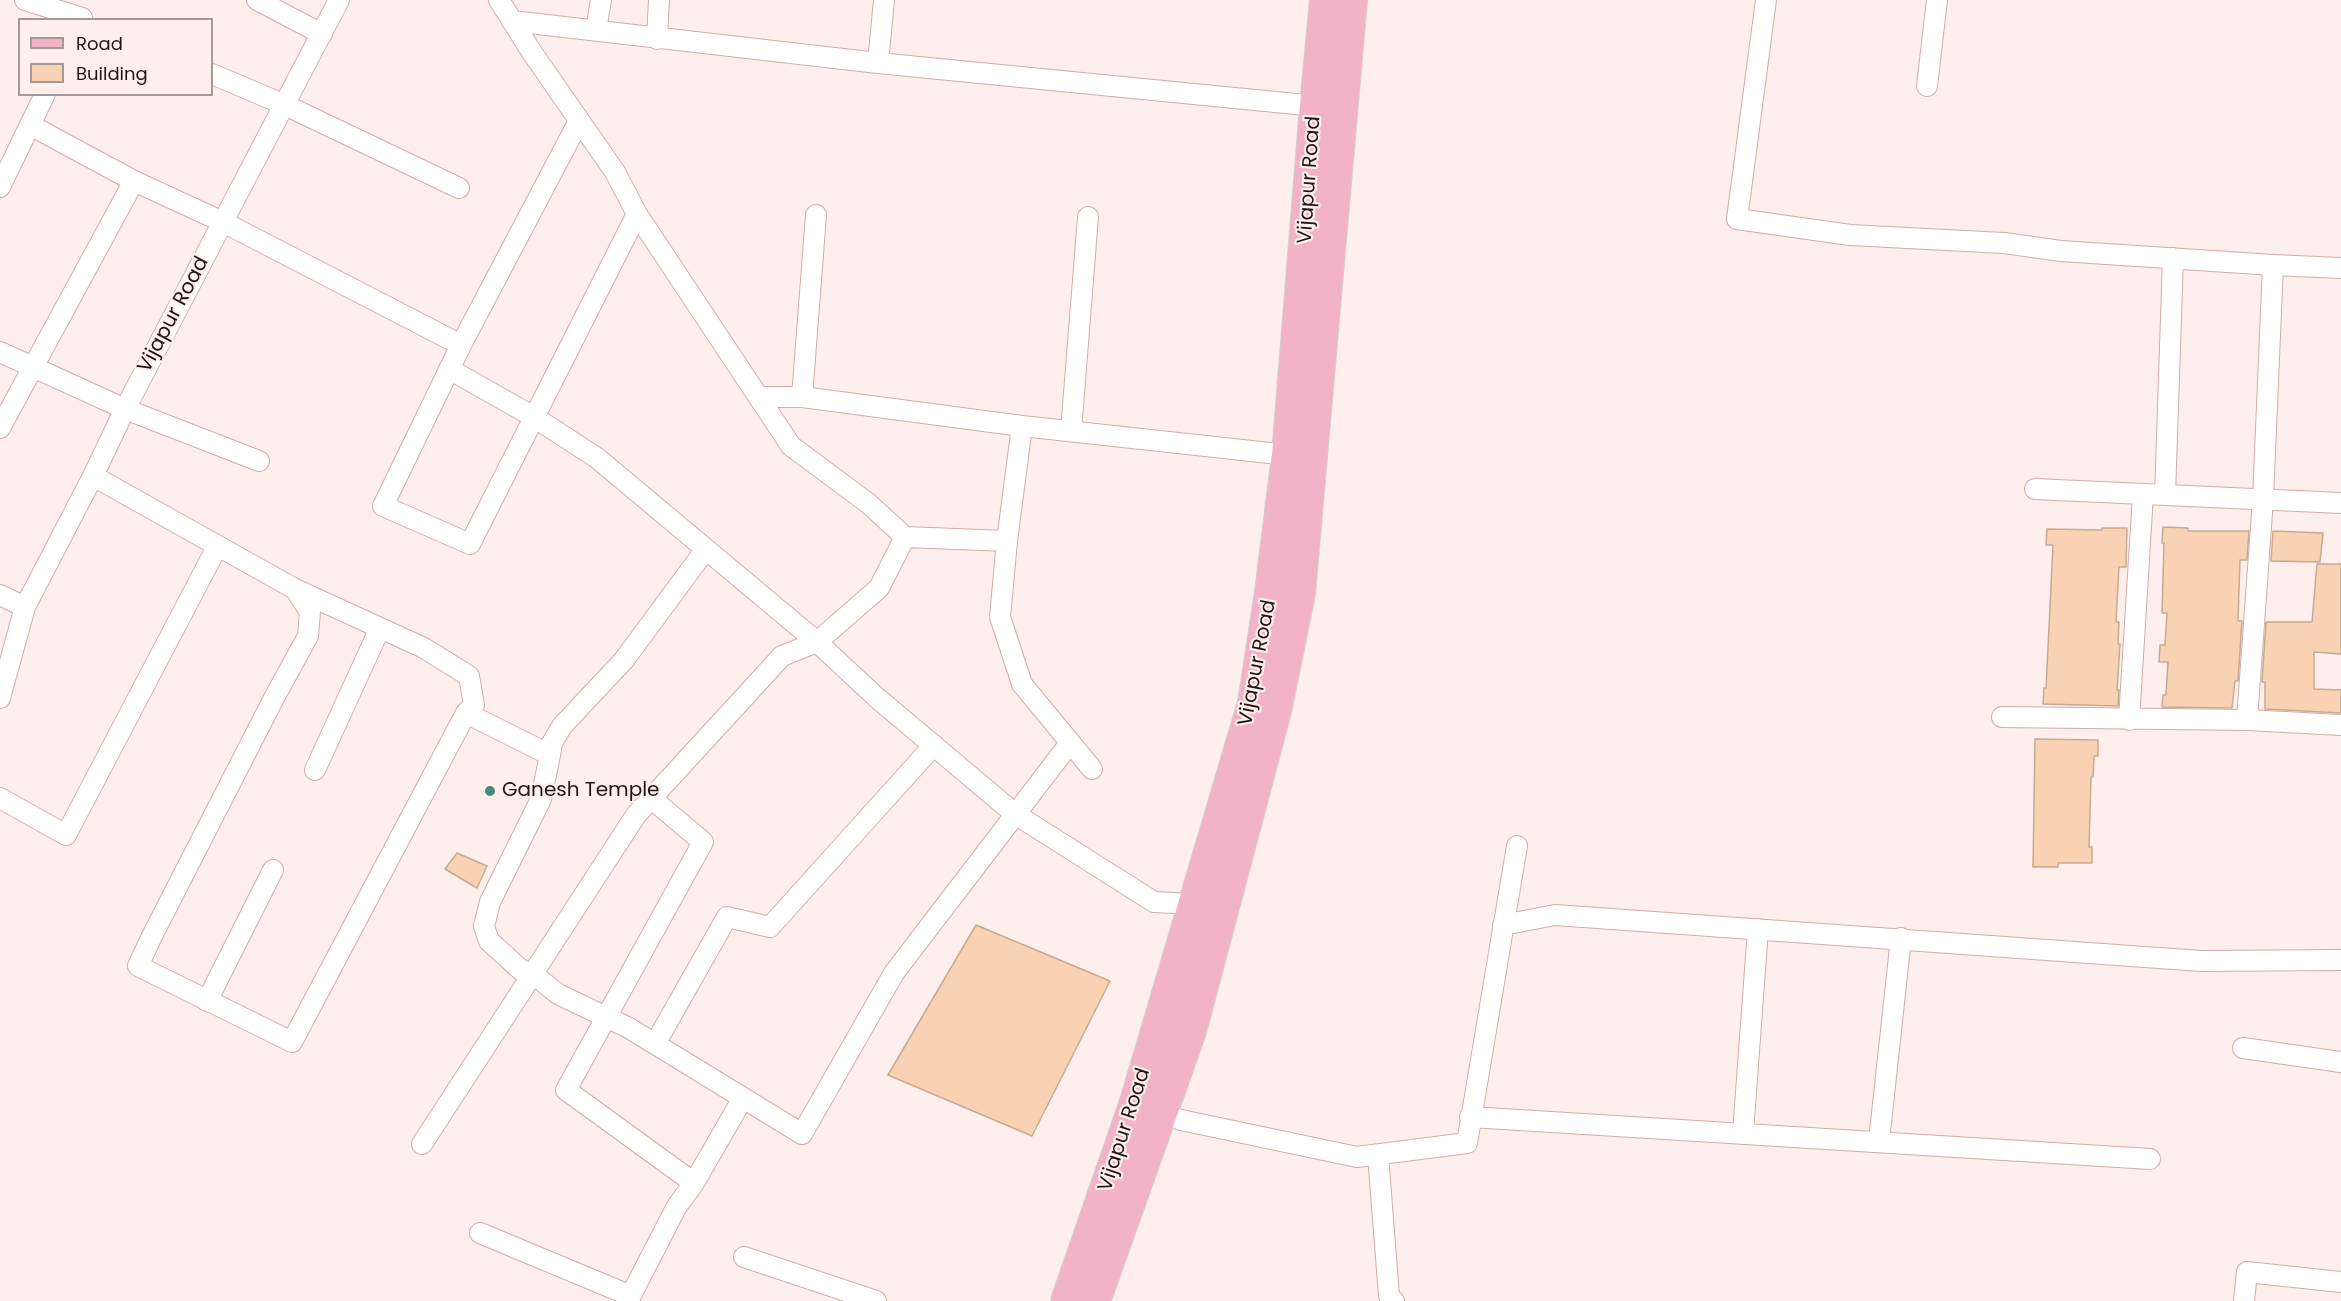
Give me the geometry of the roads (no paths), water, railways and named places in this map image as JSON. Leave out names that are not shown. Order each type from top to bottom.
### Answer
[{"type":"main road","name":"Vijapur Road","points":[[1067,1301],[1136,1102],[1254,703],[1288,455],[1326,0]]},
{"type":"main road","name":"Vijapur Road","points":[[1094,1301],[1190,1032],[1269,734],[1299,593],[1351,0]]},
{"type":"street","points":[[24,0],[79,18]]},
{"type":"street","points":[[257,0],[322,34]]},
{"type":"street","name":"Vijapur Road","points":[[0,698],[25,607],[125,409],[339,0]]},
{"type":"street","points":[[499,0],[615,172],[637,214],[791,446],[869,504],[905,537],[1006,541]]},
{"type":"street","points":[[596,30],[600,0]]},
{"type":"street","points":[[657,39],[659,0]]},
{"type":"street","points":[[878,63],[884,0]]},
{"type":"street","points":[[1766,0],[1737,219],[1850,235],[2004,243],[2061,251],[2341,268]]},
{"type":"street","points":[[1927,86],[1937,0]]},
{"type":"street","points":[[512,21],[878,63],[1316,106]]},
{"type":"street","points":[[213,74],[285,105],[459,188]]},
{"type":"street","points":[[0,187],[44,96]]},
{"type":"street","points":[[579,120],[461,345],[383,506],[470,544],[637,214]]},
{"type":"street","points":[[30,125],[134,181],[223,222],[461,345]]},
{"type":"street","points":[[0,428],[134,181]]},
{"type":"street","points":[[802,397],[816,215]]},
{"type":"street","points":[[1071,431],[1088,217]]},
{"type":"street","points":[[2165,495],[2174,258]]},
{"type":"street","points":[[2247,720],[2263,499],[2272,265]]},
{"type":"street","points":[[0,352],[125,409],[259,461]]},
{"type":"street","points":[[449,369],[534,417],[597,458],[817,642],[876,697],[1015,814],[1154,902],[1194,904]]},
{"type":"street","points":[[759,398],[802,397],[1022,426],[1288,455]]},
{"type":"street","points":[[1022,426],[1006,541],[1000,617],[1022,684],[1092,769]]},
{"type":"street","points":[[93,476],[295,589],[424,648],[469,676],[474,705],[466,713],[292,1042],[138,966],[274,698],[308,636],[310,612],[295,589]]},
{"type":"street","points":[[2036,489],[2341,503]]},
{"type":"street","points":[[2129,720],[2143,494]]},
{"type":"street","points":[[422,1144],[636,815],[782,656],[817,642],[879,588],[905,537]]},
{"type":"street","points":[[0,798],[66,835],[217,547]]},
{"type":"street","points":[[706,549],[624,660],[562,726],[552,743],[541,799],[490,902],[484,926],[489,941],[521,970],[533,974],[558,994],[656,1044],[802,1134],[894,973],[1070,743]]},
{"type":"street","points":[[0,595],[25,607]]},
{"type":"street","points":[[315,770],[380,628]]},
{"type":"street","points":[[466,713],[550,754]]},
{"type":"street","points":[[2002,717],[2247,720],[2341,724]]},
{"type":"street","points":[[656,1044],[727,917],[770,927],[934,745]]},
{"type":"street","points":[[652,799],[703,842],[566,1090],[694,1184]]},
{"type":"street","points":[[1162,1114],[1357,1157],[1467,1143],[1517,846]]},
{"type":"street","points":[[207,1001],[273,870]]},
{"type":"street","points":[[1503,925],[1556,915],[2201,961],[2341,960]]},
{"type":"street","points":[[1743,1133],[1758,929]]},
{"type":"street","points":[[1879,1141],[1900,939]]},
{"type":"street","points":[[2243,1048],[2341,1062]]},
{"type":"street","points":[[480,1233],[629,1298],[678,1206],[694,1184],[743,1098]]},
{"type":"street","points":[[1470,1117],[2150,1159]]},
{"type":"street","points":[[1378,1155],[1389,1296],[1394,1301]]},
{"type":"street","points":[[744,1257],[876,1301]]},
{"type":"street","points":[[2244,1301],[2247,1272],[2341,1282]]},
{"type":"place","name":"Ganesh Temple","points":[[490,791]]}]
